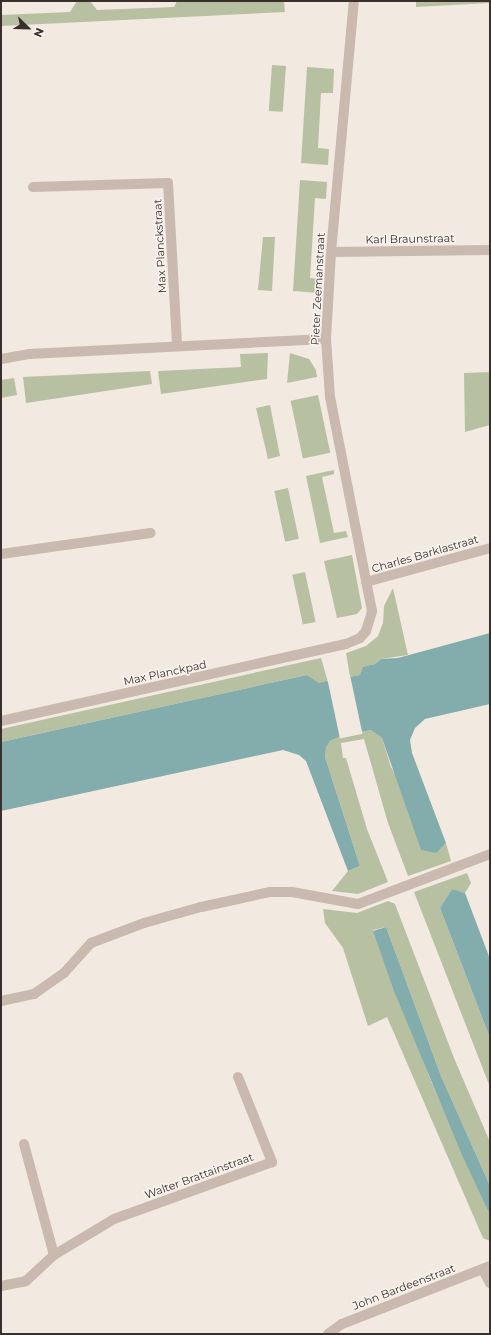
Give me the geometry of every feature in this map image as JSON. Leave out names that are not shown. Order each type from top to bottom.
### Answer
[{"type":"street","name":"Pieter Zeemanstraat","points":[[333,647],[360,638],[366,631],[372,611],[330,397],[326,339],[331,252],[354,1]]},
{"type":"street","name":"Max Planckstraat","points":[[33,188],[168,183],[177,346]]},
{"type":"street","name":"Karl Braunstraat","points":[[331,252],[490,250]]},
{"type":"street","points":[[1,359],[29,354],[326,339]]},
{"type":"street","points":[[1,554],[151,533]]},
{"type":"street","name":"Charles Barklastraat","points":[[366,582],[490,548]]},
{"type":"street","name":"Max Planckpad","points":[[1,721],[333,647]]},
{"type":"street","points":[[1,1002],[34,994],[64,973],[91,943],[144,923],[201,906],[270,892],[292,892],[358,904],[399,887],[490,854]]},
{"type":"street","name":"Walter Brattainstraat","points":[[1,1286],[26,1281],[54,1255],[114,1219],[272,1162],[238,1077]]},
{"type":"street","points":[[24,1144],[54,1255]]},
{"type":"street","points":[[486,1268],[490,1284]]},
{"type":"street","name":"John Bardeenstraat","points":[[328,1334],[342,1324],[486,1268]]},
{"type":"green space","points":[[77,1],[90,1],[97,10],[174,7],[177,1],[284,1],[285,12],[1,26],[1,15],[70,12]]},
{"type":"green space","points":[[416,1],[490,1],[490,3],[416,7]]},
{"type":"green space","points":[[272,65],[286,66],[283,112],[269,111]]},
{"type":"green space","points":[[307,67],[334,69],[333,93],[321,93],[318,148],[329,149],[328,165],[301,163]]},
{"type":"green space","points":[[300,180],[327,182],[326,199],[315,198],[310,278],[321,279],[320,293],[293,291]]},
{"type":"green space","points":[[263,237],[275,237],[272,291],[258,290]]},
{"type":"green space","points":[[268,353],[267,379],[161,394],[158,371],[241,367],[240,354]]},
{"type":"green space","points":[[290,353],[309,359],[316,370],[317,377],[287,383]]},
{"type":"green space","points":[[150,371],[152,384],[26,403],[23,377]]},
{"type":"green space","points":[[490,372],[490,425],[465,432],[464,373]]},
{"type":"green space","points":[[14,378],[17,395],[1,398],[1,380]]},
{"type":"green space","points":[[318,395],[330,453],[303,459],[291,401]]},
{"type":"green space","points":[[270,405],[280,456],[268,459],[256,408]]},
{"type":"green space","points":[[334,470],[334,474],[322,477],[334,533],[346,531],[348,537],[320,543],[306,476]]},
{"type":"green space","points":[[288,488],[299,539],[285,542],[274,491]]},
{"type":"green space","points":[[352,555],[362,608],[357,614],[337,618],[324,561]]},
{"type":"green space","points":[[305,572],[316,622],[303,625],[292,575]]},
{"type":"green space","points":[[393,588],[408,655],[381,659],[375,664],[364,667],[360,675],[350,677],[346,653],[366,646],[378,636],[383,623],[384,606]]},
{"type":"green space","points":[[321,658],[328,682],[319,684],[307,675],[1,742],[1,729]]},
{"type":"green space","points":[[371,730],[382,738],[391,767],[437,853],[446,843],[451,861],[408,876],[388,823],[364,739],[341,743],[343,758],[346,758],[367,829],[388,882],[358,894],[332,891],[348,871],[360,866],[325,757],[326,748],[330,741],[341,736]]},
{"type":"green space","points":[[467,873],[471,883],[465,893],[452,889],[440,908],[490,1038],[490,1087],[414,892]]},
{"type":"green space","points":[[388,901],[395,904],[454,1058],[490,1142],[490,1186],[441,1076],[386,927],[373,930],[431,1081],[490,1215],[490,1241],[483,1238],[387,1017],[368,1026],[343,948],[325,923],[323,909],[357,913]]},
{"type":"water","points":[[490,633],[490,704],[425,719],[415,728],[410,740],[412,753],[446,843],[437,853],[421,850],[382,738],[371,730],[341,736],[330,741],[326,748],[325,757],[360,866],[348,871],[306,761],[299,755],[283,750],[1,811],[1,742],[307,675],[319,683],[360,675],[363,667],[375,664],[381,659],[398,658]]},
{"type":"water","points":[[452,889],[465,893],[490,959],[490,1038],[440,908]]},
{"type":"water","points":[[386,927],[441,1076],[490,1186],[490,1215],[462,1155],[394,991],[373,931]]},
{"type":"pier","points":[[350,675],[362,734],[340,738],[328,680]]}]
